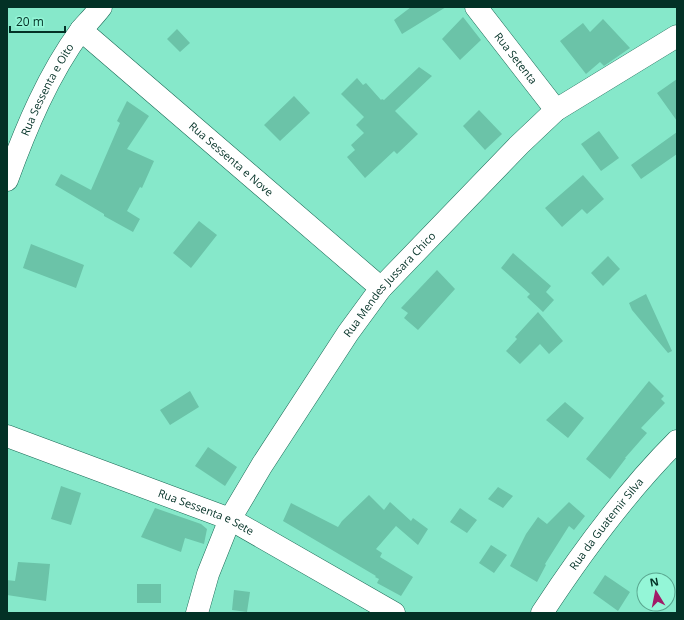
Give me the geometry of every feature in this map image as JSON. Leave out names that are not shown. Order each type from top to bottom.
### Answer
[{"type":"street","name":"Rua Sessenta e Oito","points":[[7,180],[38,102],[60,62],[82,30],[101,7]]},
{"type":"street","name":"Rua Setenta","points":[[476,7],[556,110]]},
{"type":"street","name":"Rua Sessenta e Nove","points":[[82,30],[381,288]]},
{"type":"street","name":"Rua Mendes Jussara Chico","points":[[197,613],[208,574],[230,518],[262,465],[348,333],[381,288],[519,144],[556,110],[677,36]]},
{"type":"street","name":"Rua Sessenta e Sete","points":[[7,436],[230,518],[394,613]]},
{"type":"street","name":"Rua da Guatemir Silva","points":[[542,613],[580,556],[607,520],[638,483],[677,441]]},
{"type":"building","points":[[411,7],[446,7],[402,34],[394,20]]},
{"type":"building","points":[[463,17],[481,40],[460,60],[442,39]]},
{"type":"building","points":[[603,19],[630,48],[604,66],[600,62],[586,74],[560,41],[583,23],[590,32]]},
{"type":"building","points":[[177,29],[190,43],[180,52],[167,39]]},
{"type":"building","points":[[419,67],[432,76],[395,111],[418,134],[397,154],[394,151],[365,178],[347,157],[355,150],[351,145],[364,133],[356,125],[364,117],[341,94],[357,78],[363,85],[366,83],[381,100],[384,100]]},
{"type":"building","points":[[677,79],[677,121],[657,93]]},
{"type":"building","points":[[294,96],[310,113],[280,141],[264,125]]},
{"type":"building","points":[[127,101],[149,116],[127,149],[154,161],[142,188],[140,187],[127,211],[140,219],[133,232],[104,216],[104,214],[55,185],[61,174],[91,190],[120,123],[117,121]]},
{"type":"building","points":[[479,110],[502,134],[485,150],[463,126]]},
{"type":"building","points":[[599,131],[619,158],[601,171],[581,144]]},
{"type":"building","points":[[677,132],[677,154],[641,179],[631,165]]},
{"type":"building","points":[[583,175],[604,199],[587,214],[582,209],[562,227],[545,208]]},
{"type":"building","points":[[199,221],[217,235],[191,268],[173,253]]},
{"type":"building","points":[[31,244],[84,265],[76,288],[23,268]]},
{"type":"building","points":[[513,253],[551,286],[546,292],[554,300],[543,312],[527,297],[530,294],[501,268]]},
{"type":"building","points":[[608,256],[620,269],[603,286],[591,273]]},
{"type":"building","points":[[437,270],[455,289],[418,330],[404,318],[408,313],[401,308]]},
{"type":"building","points":[[646,294],[672,351],[668,353],[632,310],[629,303]]},
{"type":"building","points":[[538,312],[563,341],[549,354],[540,344],[520,364],[506,351],[517,339],[515,337]]},
{"type":"building","points":[[649,381],[664,396],[661,399],[665,403],[641,428],[647,433],[625,458],[610,479],[586,459]]},
{"type":"building","points":[[190,391],[199,407],[170,425],[160,410]]},
{"type":"building","points":[[565,402],[584,418],[568,438],[546,420]]},
{"type":"building","points":[[208,447],[237,467],[225,486],[195,466]]},
{"type":"building","points":[[61,486],[81,493],[71,525],[51,519]]},
{"type":"building","points":[[498,487],[513,496],[503,508],[488,499]]},
{"type":"building","points":[[369,495],[384,510],[390,502],[411,521],[413,518],[428,529],[418,545],[396,526],[376,549],[382,553],[380,557],[413,577],[401,596],[377,583],[379,579],[375,577],[376,576],[283,521],[291,503],[338,527],[342,521]]},
{"type":"building","points":[[569,502],[585,516],[574,530],[569,526],[545,564],[546,565],[537,582],[510,566],[526,534],[538,517],[547,524]]},
{"type":"building","points":[[155,508],[201,524],[207,529],[204,544],[185,538],[181,552],[141,537]]},
{"type":"building","points":[[460,508],[477,520],[467,533],[450,522]]},
{"type":"building","points":[[491,545],[507,555],[494,573],[479,563]]},
{"type":"building","points":[[18,562],[50,564],[46,601],[7,595],[7,580],[15,581]]},
{"type":"building","points":[[605,575],[630,592],[618,611],[593,593]]},
{"type":"building","points":[[137,584],[161,584],[161,603],[137,603]]},
{"type":"building","points":[[234,590],[250,592],[247,612],[232,610]]}]
